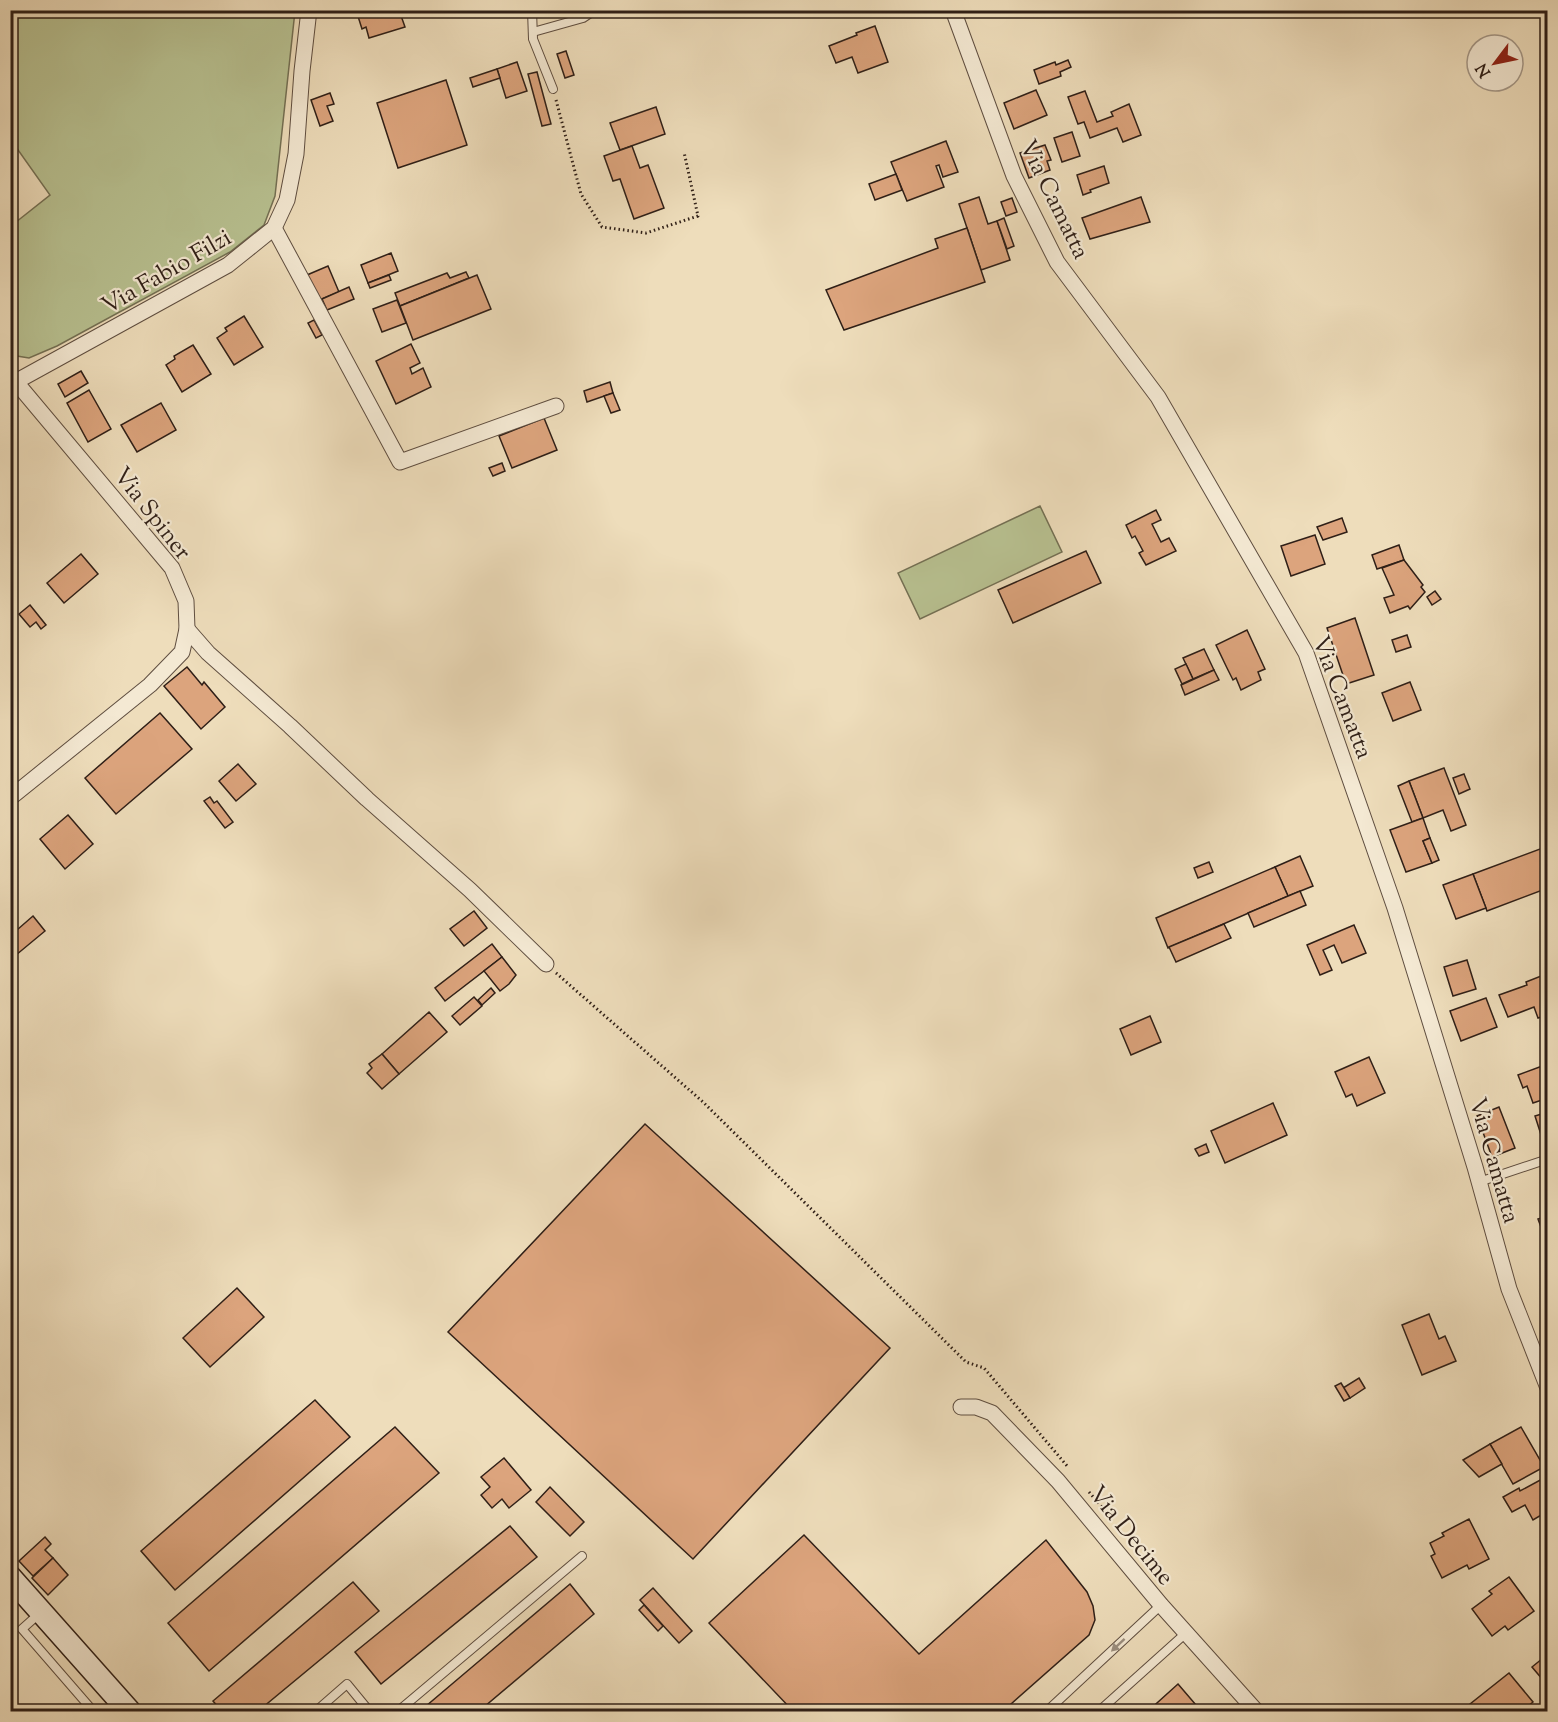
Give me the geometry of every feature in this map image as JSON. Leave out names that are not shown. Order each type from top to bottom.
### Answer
[{"type":"street","name":"Via Fabio Filzi","points":[[14,378],[228,266],[274,228],[287,200],[296,154],[309,10]]},
{"type":"street","name":"Via Camatta","points":[[953,10],[1014,176],[1057,262],[1158,397],[1306,653],[1395,908],[1479,1182],[1509,1289],[1548,1388]]},
{"type":"street","points":[[274,228],[400,462],[556,406]]},
{"type":"street","name":"Via Spiner","points":[[10,798],[150,685],[182,652],[188,629],[186,601],[172,568],[14,378]]},
{"type":"street","points":[[188,629],[208,653],[470,890],[546,964]]},
{"type":"street","name":"Via Decime","points":[[961,1407],[976,1407],[992,1413],[1058,1481],[1161,1605],[1257,1712]]},
{"type":"street","points":[[10,1577],[130,1712]]},
{"type":"lane","points":[[532,10],[533,39],[553,89]]},
{"type":"lane","points":[[533,32],[583,18],[595,10]]},
{"type":"lane","points":[[1479,1182],[1548,1159]]},
{"type":"lane","points":[[397,1712],[582,1556]]},
{"type":"lane","points":[[1047,1712],[1161,1605]]},
{"type":"lane","points":[[41,1612],[22,1629],[94,1712]]},
{"type":"lane","points":[[1098,1712],[1186,1633]]},
{"type":"lane","points":[[315,1712],[347,1684],[370,1712]]},
{"type":"path","points":[[553,89],[581,194],[603,227],[646,233],[698,216],[684,152]]},
{"type":"path","points":[[546,964],[703,1102],[966,1362],[984,1368],[1069,1468]]},
{"type":"path","points":[[1084,1486],[1108,1514]]},
{"type":"green space","points":[[94,11],[295,11],[275,196],[264,225],[230,252],[57,346],[29,358],[11,355],[11,226],[50,195],[11,140],[11,18],[16,14],[55,15]]},
{"type":"green space","points":[[1040,506],[1062,552],[920,619],[898,573]]},
{"type":"building","points":[[356,10],[399,10],[405,27],[369,38],[366,27],[362,29]]},
{"type":"building","points":[[875,26],[888,62],[858,73],[852,57],[836,63],[829,46]]},
{"type":"building","points":[[566,51],[574,75],[565,78],[557,54]]},
{"type":"building","points":[[1068,60],[1071,67],[1060,72],[1061,76],[1039,84],[1034,70]]},
{"type":"building","points":[[517,62],[527,91],[506,98],[497,69]]},
{"type":"building","points":[[497,69],[500,78],[473,87],[470,78]]},
{"type":"building","points":[[537,72],[551,124],[542,126],[528,74]]},
{"type":"building","points":[[446,80],[467,145],[398,168],[377,103]]},
{"type":"building","points":[[1036,90],[1047,115],[1014,129],[1004,103]]},
{"type":"building","points":[[1085,91],[1097,122],[1113,116],[1111,112],[1129,104],[1141,135],[1123,142],[1117,128],[1090,138],[1084,122],[1078,124],[1068,97]]},
{"type":"building","points":[[330,93],[334,104],[327,106],[333,121],[320,126],[311,100]]},
{"type":"building","points":[[656,107],[665,134],[620,150],[610,123]]},
{"type":"building","points":[[1072,132],[1080,156],[1062,162],[1054,138]]},
{"type":"building","points":[[946,141],[958,172],[943,177],[939,165],[936,166],[944,187],[907,201],[891,162]]},
{"type":"building","points":[[1045,145],[1051,160],[1047,161],[1050,170],[1029,178],[1020,153]]},
{"type":"building","points":[[632,146],[640,168],[648,165],[664,208],[634,219],[620,179],[613,181],[604,156]]},
{"type":"building","points":[[1104,166],[1109,183],[1083,195],[1077,175]]},
{"type":"building","points":[[896,174],[902,190],[875,200],[869,184]]},
{"type":"building","points":[[979,197],[988,224],[997,221],[1010,260],[981,270],[959,204]]},
{"type":"building","points":[[1141,197],[1150,222],[1090,239],[1082,218]]},
{"type":"building","points":[[1012,198],[1017,212],[1006,216],[1001,202]]},
{"type":"building","points":[[1004,218],[1014,246],[1007,249],[997,221]]},
{"type":"building","points":[[967,228],[985,282],[844,330],[826,290],[938,248],[935,239]]},
{"type":"building","points":[[391,253],[398,271],[368,283],[361,265]]},
{"type":"building","points":[[328,266],[339,292],[317,301],[307,275]]},
{"type":"building","points":[[466,272],[469,278],[400,306],[395,293],[447,273],[450,278]]},
{"type":"building","points":[[389,275],[391,280],[370,288],[368,283]]},
{"type":"building","points":[[477,275],[491,309],[413,340],[400,306]]},
{"type":"building","points":[[349,287],[354,299],[327,310],[322,299]]},
{"type":"building","points":[[397,300],[406,323],[382,332],[373,309]]},
{"type":"building","points":[[244,316],[263,347],[234,365],[217,338],[227,331],[225,328]]},
{"type":"building","points":[[314,320],[322,335],[316,338],[308,323]]},
{"type":"building","points":[[411,344],[420,363],[410,368],[412,374],[423,368],[431,387],[396,404],[376,361]]},
{"type":"building","points":[[193,345],[211,374],[182,392],[166,365],[175,359],[174,356]]},
{"type":"building","points":[[81,371],[88,383],[65,397],[58,384]]},
{"type":"building","points":[[610,382],[613,393],[587,402],[584,391]]},
{"type":"building","points":[[89,390],[111,429],[88,442],[67,403]]},
{"type":"building","points":[[613,393],[620,410],[611,413],[604,396]]},
{"type":"building","points":[[161,403],[176,430],[137,452],[121,425]]},
{"type":"building","points":[[544,418],[557,450],[512,468],[499,436]]},
{"type":"building","points":[[502,463],[505,471],[493,476],[489,468]]},
{"type":"building","points":[[1156,510],[1161,520],[1152,524],[1161,542],[1169,538],[1176,551],[1146,565],[1139,553],[1143,551],[1135,536],[1132,538],[1126,525]]},
{"type":"building","points":[[1342,518],[1347,532],[1323,540],[1317,527]]},
{"type":"building","points":[[1315,535],[1325,564],[1291,576],[1281,546]]},
{"type":"building","points":[[1399,545],[1404,560],[1377,569],[1372,555]]},
{"type":"building","points":[[1086,551],[1101,583],[1013,623],[998,590]]},
{"type":"building","points":[[81,554],[98,574],[64,603],[47,583]]},
{"type":"building","points":[[1404,560],[1423,585],[1421,587],[1425,592],[1410,609],[1408,606],[1390,613],[1384,598],[1394,595],[1382,568]]},
{"type":"building","points":[[1435,591],[1441,599],[1432,605],[1427,597]]},
{"type":"building","points":[[30,605],[46,625],[41,629],[36,622],[30,627],[19,614]]},
{"type":"building","points":[[1355,618],[1374,675],[1346,684],[1327,628]]},
{"type":"building","points":[[1247,630],[1265,669],[1258,672],[1261,680],[1241,690],[1236,678],[1233,680],[1216,645]]},
{"type":"building","points":[[1407,635],[1411,647],[1396,652],[1392,640]]},
{"type":"building","points":[[1204,649],[1214,670],[1193,679],[1183,658]]},
{"type":"building","points":[[1186,664],[1193,679],[1182,684],[1175,669]]},
{"type":"building","points":[[187,667],[202,685],[204,682],[225,707],[201,729],[164,686]]},
{"type":"building","points":[[1214,670],[1219,680],[1185,695],[1181,685]]},
{"type":"building","points":[[1410,682],[1421,710],[1393,721],[1382,693]]},
{"type":"building","points":[[160,713],[192,749],[116,814],[85,778]]},
{"type":"building","points":[[238,764],[256,784],[236,801],[219,781]]},
{"type":"building","points":[[1444,768],[1466,825],[1451,831],[1443,810],[1423,818],[1409,781]]},
{"type":"building","points":[[1464,774],[1470,789],[1459,794],[1453,778]]},
{"type":"building","points":[[1409,781],[1423,818],[1412,822],[1398,786]]},
{"type":"building","points":[[210,797],[214,803],[217,801],[233,822],[225,828],[204,801]]},
{"type":"building","points":[[68,815],[93,844],[65,869],[40,839]]},
{"type":"building","points":[[1423,818],[1430,838],[1423,841],[1432,863],[1406,872],[1390,830]]},
{"type":"building","points":[[1430,838],[1439,860],[1432,863],[1423,841]]},
{"type":"building","points":[[1548,846],[1548,888],[1487,911],[1473,874]]},
{"type":"building","points":[[1300,856],[1313,886],[1288,896],[1275,867]]},
{"type":"building","points":[[1209,862],[1213,872],[1198,878],[1194,868]]},
{"type":"building","points":[[1275,867],[1288,896],[1168,948],[1156,918]]},
{"type":"building","points":[[1473,874],[1486,908],[1456,919],[1443,885]]},
{"type":"building","points":[[1300,891],[1306,905],[1254,927],[1248,913]]},
{"type":"building","points":[[474,911],[487,928],[464,946],[450,929]]},
{"type":"building","points":[[33,916],[45,931],[10,960],[10,936]]},
{"type":"building","points":[[1224,924],[1231,938],[1176,962],[1169,947]]},
{"type":"building","points":[[1354,925],[1366,953],[1342,963],[1334,945],[1323,950],[1332,970],[1320,975],[1307,945]]},
{"type":"building","points":[[492,944],[502,957],[445,1001],[435,988]]},
{"type":"building","points":[[502,957],[516,975],[500,991],[484,971]]},
{"type":"building","points":[[1467,960],[1476,989],[1453,996],[1444,967]]},
{"type":"building","points":[[1546,974],[1548,1015],[1538,1018],[1534,1007],[1508,1017],[1499,995],[1527,985],[1526,982]]},
{"type":"building","points":[[491,988],[495,993],[482,1005],[478,1000]]},
{"type":"building","points":[[474,997],[482,1006],[460,1025],[452,1016]]},
{"type":"building","points":[[1486,998],[1497,1027],[1461,1041],[1450,1011]]},
{"type":"building","points":[[429,1012],[447,1032],[399,1074],[382,1054]]},
{"type":"building","points":[[1150,1016],[1161,1042],[1131,1055],[1120,1029]]},
{"type":"building","points":[[382,1054],[399,1074],[382,1089],[367,1073],[372,1068],[369,1064]]},
{"type":"building","points":[[1369,1057],[1385,1093],[1357,1106],[1352,1094],[1346,1097],[1335,1072]]},
{"type":"building","points":[[1545,1065],[1548,1070],[1548,1098],[1533,1103],[1527,1086],[1523,1088],[1518,1075]]},
{"type":"building","points":[[1273,1103],[1287,1135],[1225,1163],[1211,1131]]},
{"type":"building","points":[[1499,1107],[1515,1148],[1492,1157],[1477,1116]]},
{"type":"building","points":[[1548,1112],[1548,1143],[1544,1144],[1535,1116]]},
{"type":"building","points":[[645,1124],[890,1348],[693,1559],[448,1332]]},
{"type":"building","points":[[1206,1144],[1209,1152],[1199,1156],[1195,1149]]},
{"type":"building","points":[[1548,1216],[1548,1246],[1538,1219]]},
{"type":"building","points":[[237,1288],[264,1317],[210,1367],[183,1338]]},
{"type":"building","points":[[1429,1314],[1439,1339],[1445,1336],[1456,1361],[1422,1375],[1402,1325]]},
{"type":"building","points":[[1359,1378],[1365,1388],[1350,1398],[1343,1388]]},
{"type":"building","points":[[1341,1383],[1350,1398],[1344,1401],[1335,1386]]},
{"type":"building","points":[[315,1400],[350,1437],[175,1590],[141,1551]]},
{"type":"building","points":[[395,1427],[439,1473],[209,1671],[168,1623]]},
{"type":"building","points":[[1521,1427],[1544,1467],[1513,1484],[1490,1444]]},
{"type":"building","points":[[1490,1444],[1502,1464],[1479,1477],[1463,1460]]},
{"type":"building","points":[[504,1458],[531,1490],[509,1508],[502,1499],[492,1508],[481,1495],[490,1487],[481,1477]]},
{"type":"building","points":[[1544,1478],[1548,1483],[1548,1511],[1533,1520],[1525,1505],[1512,1512],[1503,1497]]},
{"type":"building","points":[[550,1487],[584,1522],[570,1536],[536,1502]]},
{"type":"building","points":[[1469,1519],[1489,1559],[1469,1569],[1467,1565],[1442,1578],[1431,1556],[1435,1554],[1430,1543],[1444,1536],[1442,1533]]},
{"type":"building","points":[[510,1526],[537,1557],[381,1684],[355,1652]]},
{"type":"building","points":[[804,1535],[919,1654],[1046,1540],[1087,1592],[1093,1606],[1095,1620],[1089,1635],[1002,1712],[794,1712],[709,1623]]},
{"type":"building","points":[[45,1537],[51,1544],[45,1550],[53,1558],[33,1576],[19,1561]]},
{"type":"building","points":[[53,1558],[68,1575],[48,1595],[32,1578]]},
{"type":"building","points":[[1509,1577],[1534,1611],[1508,1630],[1505,1626],[1492,1636],[1472,1609],[1492,1594],[1489,1591]]},
{"type":"building","points":[[353,1582],[379,1611],[257,1712],[228,1712],[223,1705],[219,1708],[213,1701]]},
{"type":"building","points":[[570,1584],[594,1614],[478,1712],[419,1712]]},
{"type":"building","points":[[653,1588],[692,1631],[679,1643],[640,1600]]},
{"type":"building","points":[[644,1605],[663,1626],[658,1631],[639,1610]]},
{"type":"building","points":[[1548,1654],[1548,1686],[1532,1667]]},
{"type":"building","points":[[1509,1673],[1533,1702],[1521,1712],[1460,1712]]},
{"type":"building","points":[[1178,1684],[1202,1712],[1147,1712]]}]
